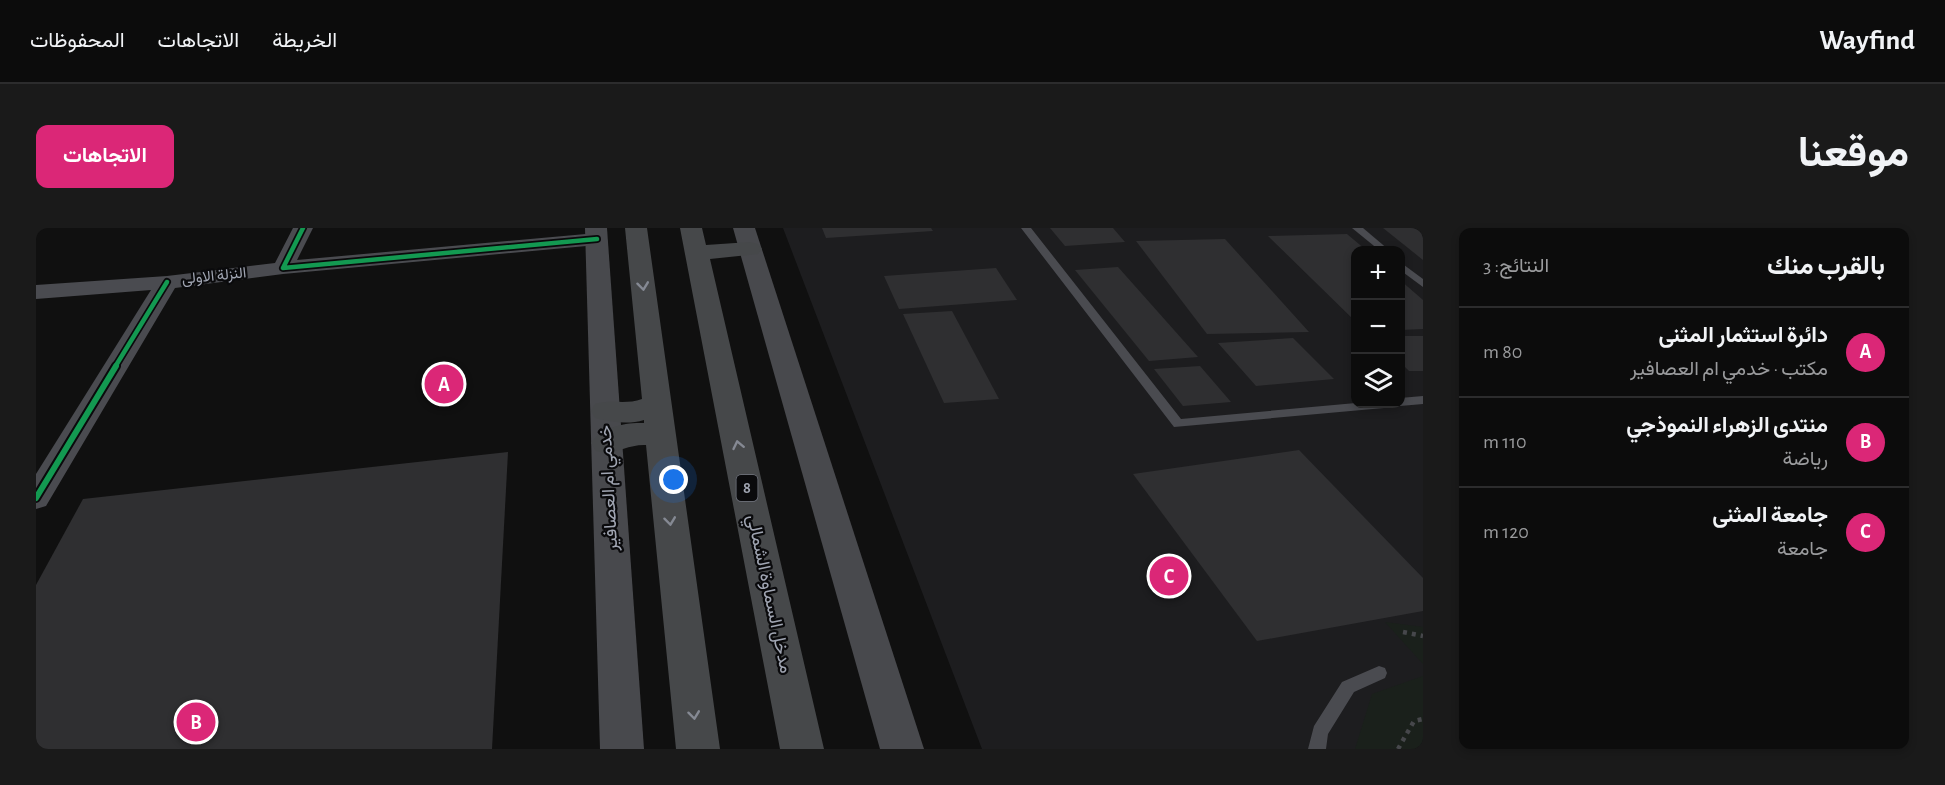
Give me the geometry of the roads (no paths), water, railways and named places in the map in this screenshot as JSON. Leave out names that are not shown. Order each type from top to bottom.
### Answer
[{"type":"highway","points":[[636,228],[698,749]]},
{"type":"highway","points":[[694,240],[747,238]]},
{"type":"highway","name":"مدخل السماوة الشمالي","points":[[694,240],[802,749]]},
{"type":"highway","points":[[612,427],[656,405]]},
{"type":"highway","points":[[612,427],[660,438]]},
{"type":"main road","name":"خدمي ام العصافير","points":[[596,234],[612,427],[622,749]]},
{"type":"main road","points":[[747,238],[902,749]]},
{"type":"street","points":[[283,268],[303,228]]},
{"type":"street","name":"النزلة الاولى","points":[[36,292],[167,282],[596,234]]},
{"type":"street","points":[[36,498],[167,282]]},
{"type":"lane","points":[[1026,228],[1178,424],[1351,407]]},
{"type":"lane","points":[[1357,228],[1379,246]]},
{"type":"lane","points":[[1405,268],[1423,284]]},
{"type":"lane","points":[[1405,402],[1423,400]]},
{"type":"lane","points":[[1317,749],[1320,732],[1348,687],[1379,673]]},
{"type":"place","name":"دائرة استثمار المثنى","points":[[444,384]]},
{"type":"place","name":"جامعة المثنى","points":[[1169,576]]},
{"type":"place","name":"منتدى الزهراء النموذجي","points":[[196,722]]}]
